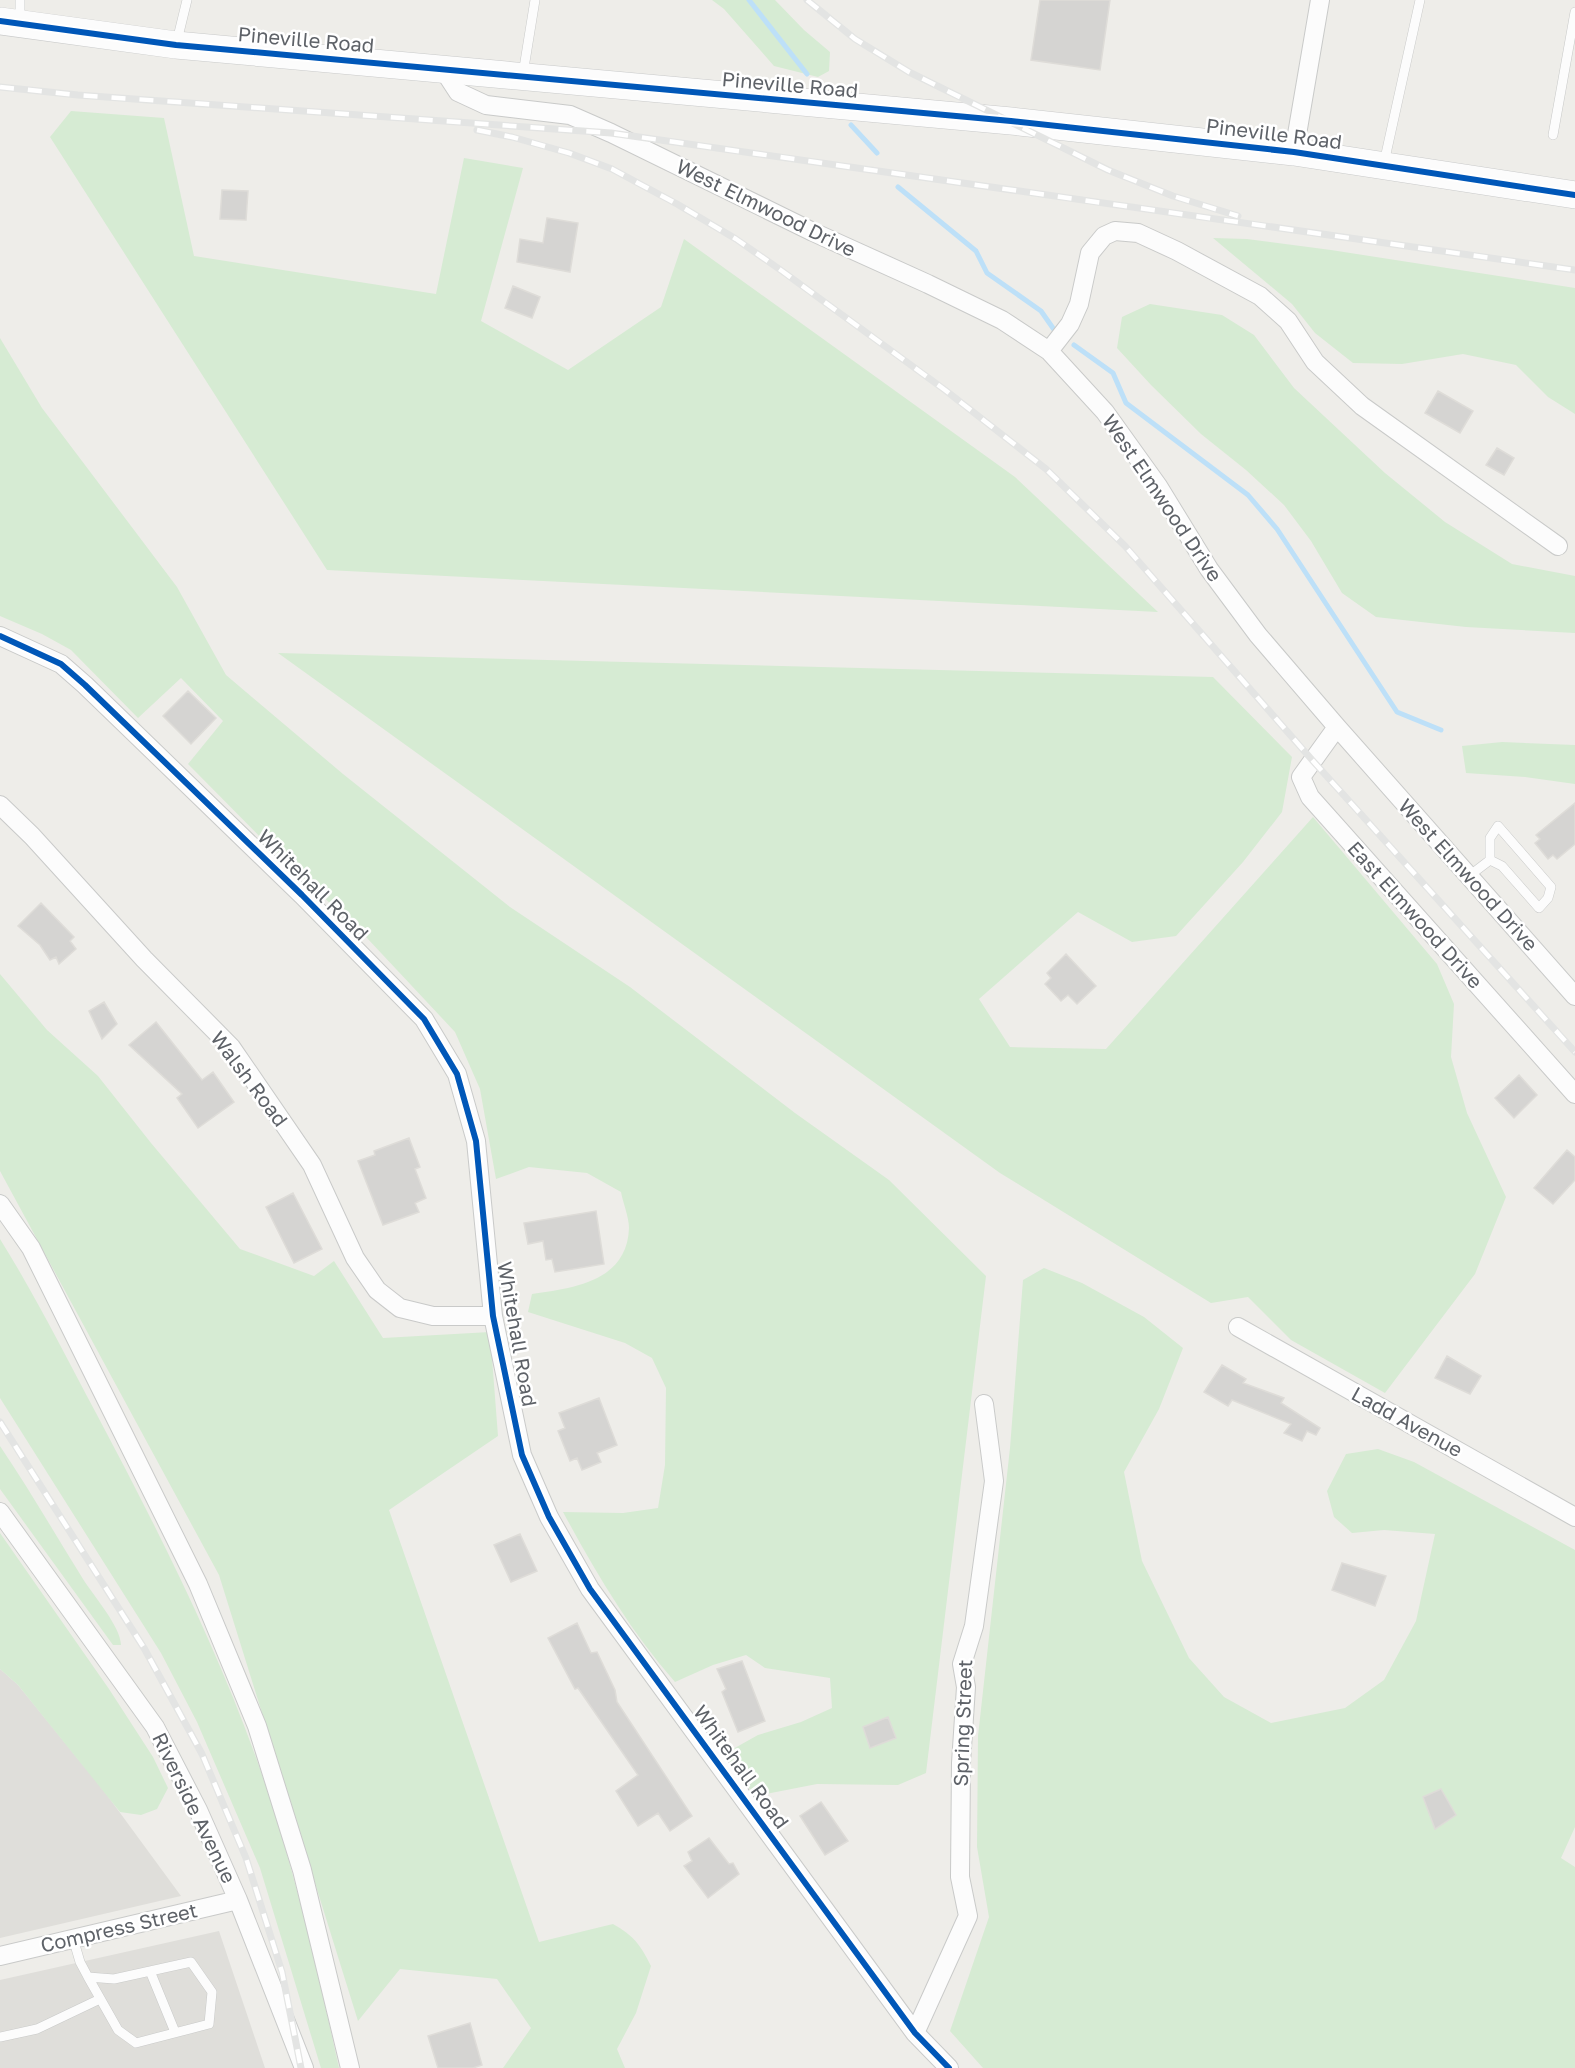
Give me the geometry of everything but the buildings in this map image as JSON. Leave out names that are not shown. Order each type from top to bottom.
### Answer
[{"type":"main road","name":"Pineville Road","points":[[13,15],[176,45],[1011,121],[1294,152],[1575,195]]},
{"type":"street","points":[[1294,152],[1320,0]]},
{"type":"street","name":"West Elmwood Drive","points":[[443,69],[458,92],[486,105],[570,116],[611,133],[813,232],[1002,320],[1049,351],[1105,412],[1158,486],[1209,569],[1258,635],[1575,996]]},
{"type":"street","points":[[1049,351],[1070,324],[1079,304],[1090,253],[1104,236],[1115,231],[1138,232],[1260,296],[1288,321],[1316,362],[1362,406],[1558,546]]},
{"type":"street","name":"Whitehall Road","points":[[0,636],[61,664],[86,685],[424,1019],[457,1074],[476,1141],[493,1316],[522,1455],[549,1517],[590,1589],[915,2033],[949,2068]]},
{"type":"street","name":"East Elmwood Drive","points":[[1337,727],[1302,777],[1310,796],[1575,1094]]},
{"type":"street","name":"Walsh Road","points":[[0,805],[32,836],[144,959],[231,1047],[312,1165],[355,1258],[377,1290],[400,1308],[433,1316],[493,1316]]},
{"type":"street","points":[[0,1204],[31,1248],[198,1584],[257,1726],[302,1870],[350,2068]]},
{"type":"street","name":"Ladd Avenue","points":[[1238,1327],[1575,1517]]},
{"type":"street","name":"Spring Street","points":[[915,2033],[968,1916],[960,1877],[961,1763],[966,1688],[962,1664],[974,1626],[994,1481],[984,1404]]},
{"type":"street","name":"Riverside Avenue","points":[[0,1512],[155,1727],[198,1810],[238,1900],[304,2068]]},
{"type":"street","name":"Compress Street","points":[[0,1956],[238,1900]]},
{"type":"lane","points":[[176,45],[187,0]]},
{"type":"lane","points":[[522,77],[535,0]]},
{"type":"lane","points":[[1384,165],[1420,0]]},
{"type":"lane","points":[[1553,135],[1575,12]]},
{"type":"lane","points":[[1498,826],[1551,887],[1548,898],[1539,908],[1502,866],[1490,860],[1490,838],[1498,826]]},
{"type":"lane","points":[[1469,876],[1490,860]]},
{"type":"lane","points":[[73,1938],[80,1962],[88,1977],[100,1999],[118,2030],[136,2043],[209,2024],[212,1992],[191,1962],[114,1979],[88,1977]]},
{"type":"lane","points":[[150,1971],[175,2032]]},
{"type":"lane","points":[[0,2037],[37,2029],[100,1999]]},
{"type":"shaded area","points":[[0,1669],[18,1685],[104,1791],[181,1896],[0,1938]]},
{"type":"shaded area","points":[[219,1931],[265,2068],[0,2068],[0,1980]]},
{"type":"green space","points":[[712,0],[775,0],[804,30],[830,52],[829,71],[818,77],[774,66],[724,9]]},
{"type":"green space","points":[[71,111],[164,118],[194,256],[436,294],[464,158],[523,168],[481,321],[568,370],[661,307],[684,239],[1015,477],[1158,612],[327,570],[50,137]]},
{"type":"green space","points":[[1213,238],[1247,239],[1331,250],[1575,288],[1575,414],[1548,397],[1516,365],[1463,354],[1402,364],[1353,363],[1315,333],[1292,304]]},
{"type":"green space","points":[[1150,304],[1222,315],[1254,335],[1294,388],[1385,473],[1445,522],[1512,564],[1575,576],[1575,633],[1466,627],[1376,617],[1342,593],[1311,541],[1284,505],[1246,470],[1201,434],[1117,348],[1122,317]]},
{"type":"green space","points":[[0,338],[42,408],[177,587],[226,675],[343,774],[510,907],[630,987],[795,1113],[889,1180],[986,1276],[926,1773],[898,1785],[817,1784],[755,1796],[724,1754],[758,1735],[801,1722],[832,1708],[830,1678],[765,1668],[746,1655],[713,1665],[675,1682],[643,1642],[614,1600],[563,1512],[623,1513],[658,1508],[665,1465],[666,1388],[652,1358],[625,1343],[528,1312],[532,1294],[580,1285],[608,1271],[619,1260],[626,1246],[629,1228],[621,1192],[587,1173],[529,1167],[496,1179],[480,1089],[455,1032],[367,938],[267,844],[188,764],[223,721],[181,678],[138,718],[71,650],[42,634],[0,616]]},
{"type":"green space","points":[[278,653],[1213,677],[1292,757],[1282,812],[1243,862],[1176,936],[1132,942],[1078,912],[979,999],[1010,1047],[1106,1049],[1313,817],[1437,964],[1454,1004],[1451,1057],[1467,1113],[1506,1197],[1475,1274],[1385,1393],[1291,1340],[1248,1297],[1211,1303],[1000,1173]]},
{"type":"green space","points":[[1502,742],[1575,745],[1575,784],[1525,777],[1466,773],[1462,746]]},
{"type":"green space","points":[[0,974],[47,1030],[98,1076],[240,1249],[314,1276],[334,1261],[383,1338],[490,1332],[498,1436],[389,1510],[539,1942],[613,1924],[636,1941],[651,1966],[636,2013],[617,2049],[625,2068],[503,2068],[531,2028],[497,1979],[400,1969],[358,2021],[219,1575],[0,1171]]},
{"type":"green space","points":[[0,1239],[50,1325],[141,1500],[205,1631],[224,1676],[259,1766],[283,1840],[313,1954],[339,2068],[321,2068],[260,1868],[197,1722],[161,1653],[0,1398]]},
{"type":"green space","points":[[1044,1268],[1082,1283],[1144,1317],[1183,1348],[1159,1409],[1124,1472],[1142,1561],[1189,1658],[1224,1697],[1271,1723],[1345,1708],[1384,1680],[1416,1621],[1435,1534],[1384,1530],[1352,1533],[1334,1517],[1327,1491],[1346,1454],[1378,1449],[1414,1462],[1575,1550],[1575,1827],[1561,1858],[1575,1867],[1575,2068],[983,2068],[950,2031],[989,1917],[977,1847],[978,1736],[1010,1448],[1023,1280]]},
{"type":"green space","points":[[0,1446],[83,1579],[112,1620],[121,1645],[113,1645],[0,1489]]},
{"type":"green space","points":[[0,1533],[109,1689],[153,1757],[168,1788],[157,1809],[141,1815],[120,1812],[18,1685],[0,1669]]},
{"type":"waterway","points":[[749,0],[807,74]]},
{"type":"waterway","points":[[851,125],[877,153]]},
{"type":"waterway","points":[[898,187],[976,251],[987,273],[1041,311],[1055,331]]},
{"type":"waterway","points":[[1074,345],[1113,373],[1126,403],[1248,495],[1277,529],[1397,712],[1441,730]]},
{"type":"railway","points":[[807,0],[855,39],[909,72],[1108,170],[1173,196],[1238,216]]},
{"type":"railway","points":[[0,87],[78,95],[611,133],[1575,270]]},
{"type":"railway","points":[[477,130],[569,153],[612,169],[736,239],[945,390],[1046,469],[1125,546],[1313,761],[1575,1052]]},
{"type":"railway","points":[[0,1422],[144,1648],[202,1754],[246,1858],[282,1972],[301,2068]]},
{"type":"cycle path","points":[[0,21],[176,45],[1011,121],[1294,152],[1575,195]]},
{"type":"cycle path","points":[[0,636],[61,664],[85,685],[302,895],[424,1019],[457,1074],[476,1141],[493,1316],[522,1455],[549,1517],[590,1589],[915,2033],[949,2068]]}]
